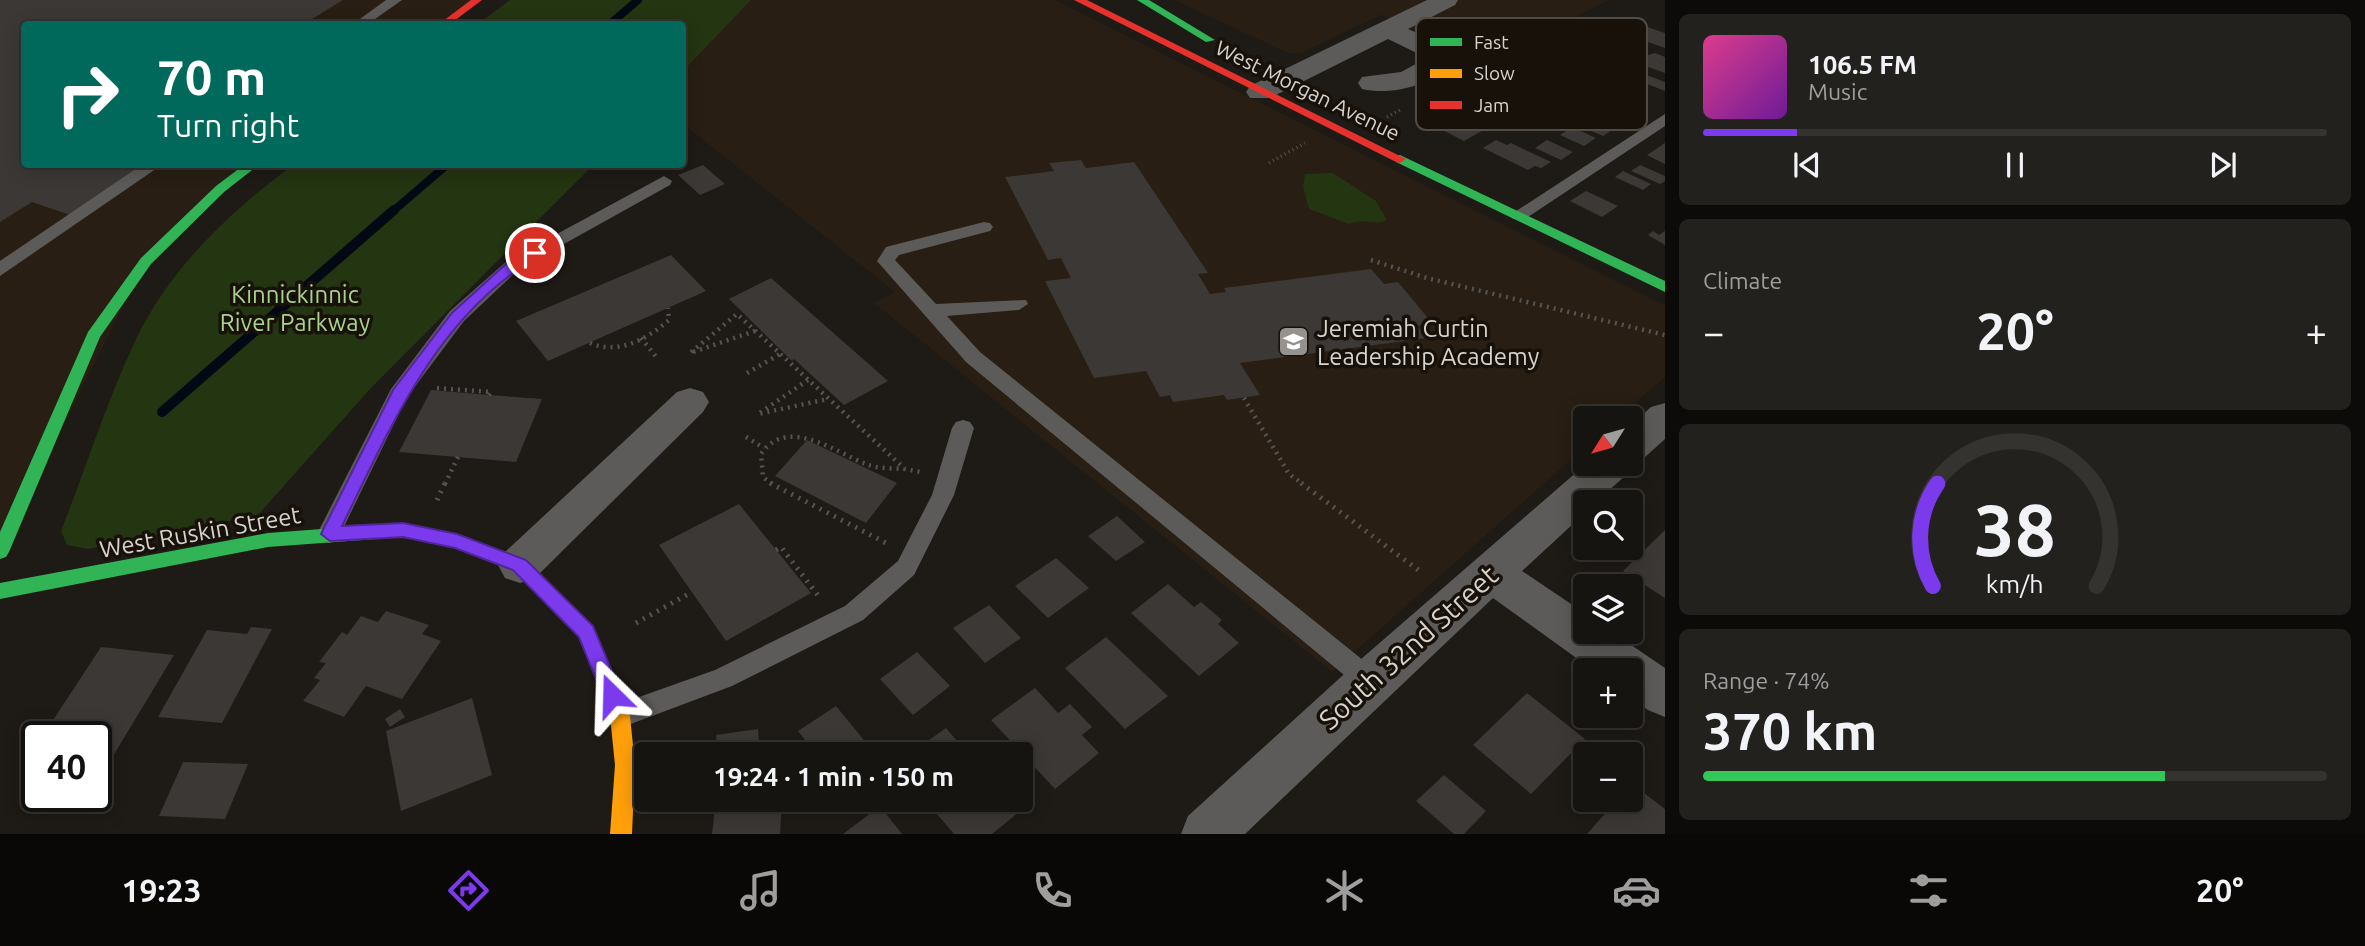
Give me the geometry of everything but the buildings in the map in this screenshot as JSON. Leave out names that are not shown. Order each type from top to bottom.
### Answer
[{"type":"street","points":[[448,21],[477,0]]},
{"type":"street","name":"West Morgan Avenue","points":[[1079,0],[1270,82],[1519,215],[1665,288]]},
{"type":"street","name":"West Morgan Avenue","points":[[1142,0],[1223,47]]},
{"type":"street","points":[[1270,82],[1446,0]]},
{"type":"street","points":[[1387,29],[1416,42]]},
{"type":"street","points":[[1372,83],[1403,82],[1416,76]]},
{"type":"street","name":"West Morgan Avenue","points":[[1270,82],[1519,215]]},
{"type":"street","points":[[0,552],[93,336],[146,261],[220,189],[249,168]]},
{"type":"street","points":[[520,565],[690,402]]},
{"type":"street","points":[[1643,436],[1665,417]]},
{"type":"street","name":"South 32nd Street","points":[[1207,834],[1370,681],[1598,476]]},
{"type":"street","name":"West Ruskin Street","points":[[0,591],[268,540],[403,530],[457,541],[520,565],[586,632],[620,716],[625,765],[621,834]]},
{"type":"street","points":[[1490,572],[1612,658]]},
{"type":"street","points":[[1643,679],[1665,695]]},
{"type":"lane","points":[[364,21],[396,0]]},
{"type":"lane","points":[[1519,215],[1665,119]]},
{"type":"lane","points":[[0,270],[149,168]]},
{"type":"lane","points":[[330,534],[404,386],[457,316],[513,265],[664,181]]},
{"type":"lane","points":[[984,227],[892,251],[886,261],[973,357],[1370,681]]},
{"type":"lane","points":[[932,311],[1019,304]]},
{"type":"lane","points":[[620,716],[723,678],[854,613],[906,568],[943,495],[963,428]]},
{"type":"path","points":[[1387,117],[1410,105]]},
{"type":"path","points":[[1630,130],[1641,135]]},
{"type":"path","points":[[1269,163],[1308,141]]},
{"type":"path","points":[[1371,260],[1451,285],[1665,335]]},
{"type":"path","points":[[590,343],[599,349],[612,349],[640,338],[669,320],[668,308]]},
{"type":"path","points":[[755,331],[690,353],[737,314],[905,470]]},
{"type":"path","points":[[640,338],[658,359]]},
{"type":"path","points":[[747,373],[781,354]]},
{"type":"path","points":[[808,380],[758,414],[829,399]]},
{"type":"path","points":[[404,386],[491,392],[489,395]]},
{"type":"path","points":[[1244,398],[1289,474],[1421,572]]},
{"type":"path","points":[[764,448],[776,442],[806,436],[869,466],[949,476]]},
{"type":"path","points":[[746,437],[764,448]]},
{"type":"path","points":[[764,448],[760,468],[763,477],[773,485],[912,556]]},
{"type":"path","points":[[438,500],[458,457]]},
{"type":"path","points":[[776,550],[781,547],[838,621]]},
{"type":"path","points":[[636,623],[692,593]]},
{"type":"shaded area","points":[[0,0],[477,0],[448,21],[21,21],[21,168],[251,168],[146,261],[0,552]]},
{"type":"shaded area","name":"Jeremiah Curtin Leadership Academy","points":[[748,0],[1055,0],[1665,306],[1665,377],[1632,406],[1573,406],[1573,458],[1332,672],[874,303],[895,292],[686,126],[686,63]]},
{"type":"shaded area","points":[[1174,0],[1609,0],[1574,18],[1416,18],[1416,30],[1381,15],[1301,53],[1288,53]]},
{"type":"green space","points":[[510,0],[751,0],[686,68],[686,21],[482,21]]},
{"type":"green space","name":"Kinnickinnic River Parkway","points":[[289,168],[590,168],[370,389],[258,515],[88,549],[67,545],[61,531],[116,384],[151,311],[185,264],[205,242],[247,201]]},
{"type":"green space","points":[[1333,173],[1376,201],[1387,220],[1349,224],[1309,209],[1303,187],[1305,174]]},
{"type":"waterway","points":[[614,21],[638,0]]},
{"type":"waterway","points":[[392,212],[443,168]]},
{"type":"waterway","points":[[162,412],[394,210]]},
{"type":"traffic: fast","points":[[1142,0],[1210,40]]},
{"type":"traffic: fast","points":[[1400,159],[1665,287]]},
{"type":"traffic: fast","points":[[0,552],[93,336],[146,261],[220,189],[249,168]]},
{"type":"traffic: fast","points":[[0,591],[268,540],[403,530],[457,541],[520,565],[573,619]]},
{"type":"traffic: slow","points":[[573,619],[586,632],[620,716],[625,765],[621,834]]},
{"type":"traffic: jam","points":[[448,21],[477,0]]},
{"type":"traffic: jam","points":[[1079,0],[1400,159]]},
{"type":"place","name":"Jeremiah Curtin Leadership Academy","points":[[1294,342]]},
{"type":"route","points":[[535,253],[513,265],[457,316],[398,394],[330,534],[403,530],[457,541],[520,565],[586,632],[612,695]]}]
